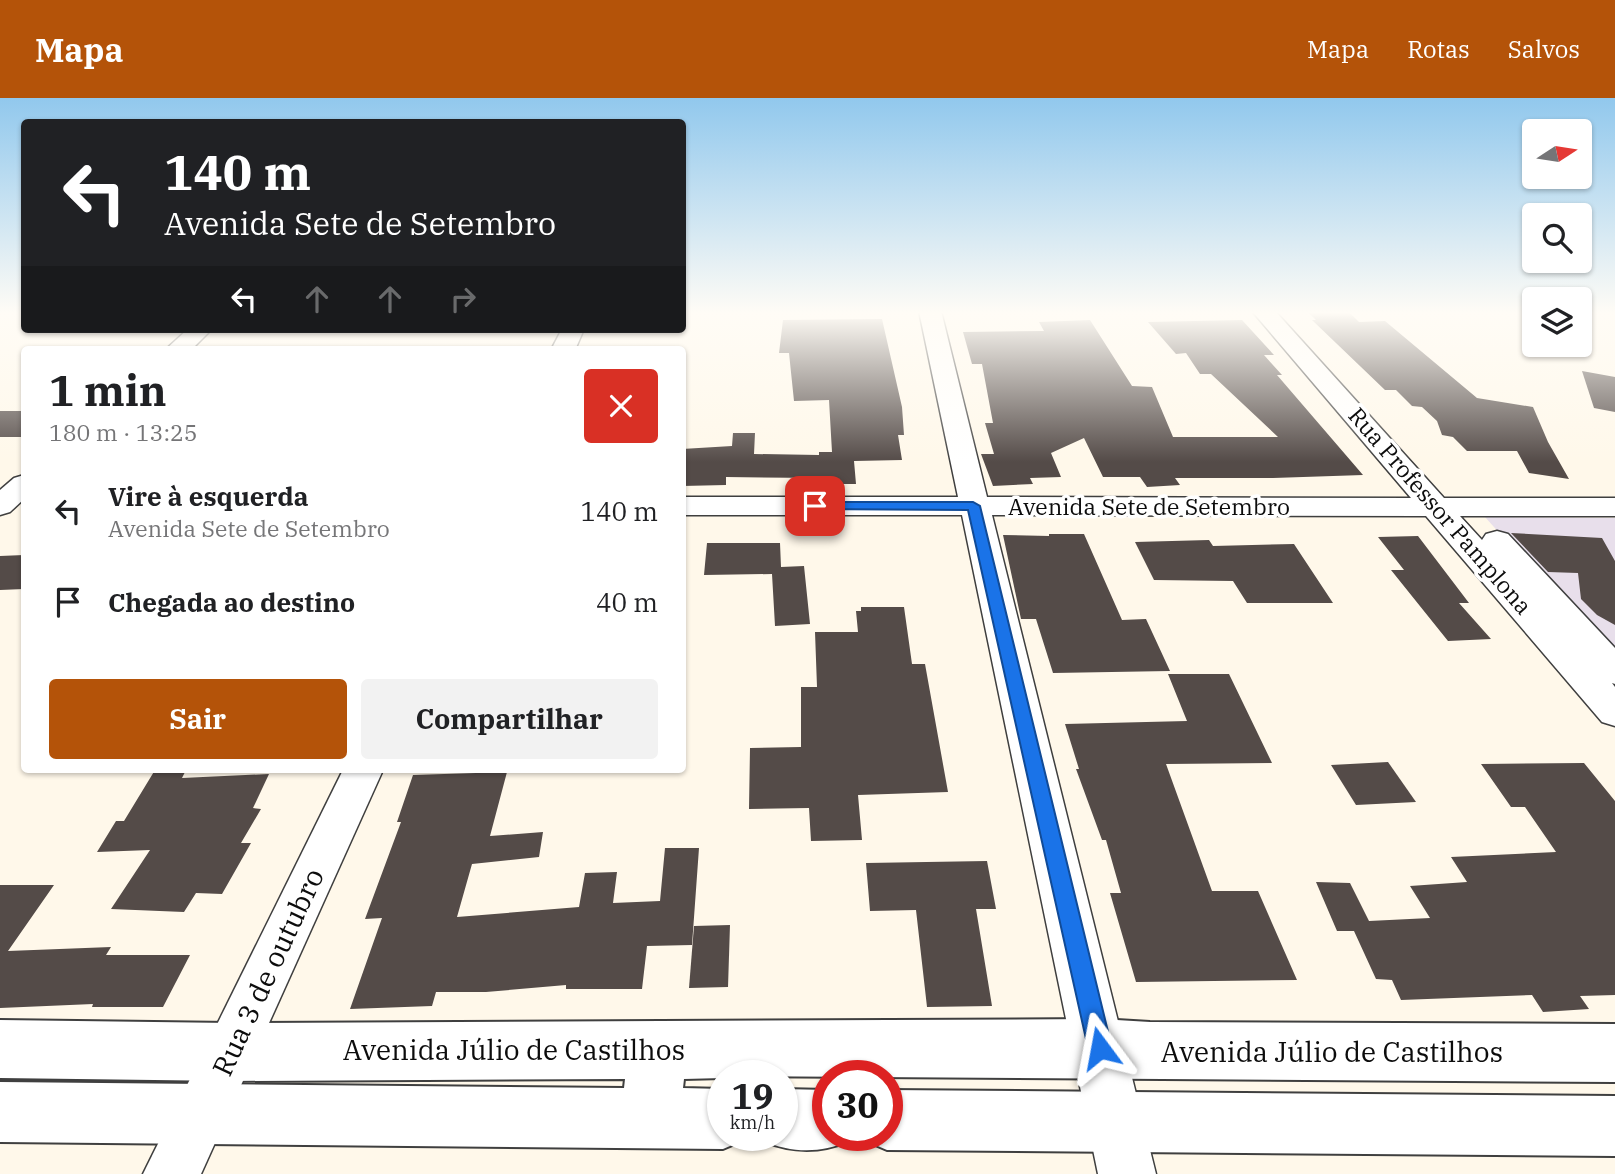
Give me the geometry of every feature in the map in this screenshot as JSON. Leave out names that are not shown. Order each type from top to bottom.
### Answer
[{"type":"street","points":[[941,361],[1122,1148]]},
{"type":"street","name":"Rua Professor Pamplona","points":[[1320,361],[1467,508],[1613,696]]},
{"type":"street","name":"Rua Professor Pamplona","points":[[1323,361],[1437,508],[1613,696]]},
{"type":"street","points":[[0,507],[21,487]]},
{"type":"street","name":"Avenida Sete de Setembro","points":[[686,506],[1615,507]]},
{"type":"street","points":[[0,507],[21,509]]},
{"type":"street","name":"Rua 3 de outubro","points":[[172,1174],[362,773]]},
{"type":"street","name":"Avenida Júlio de Castilhos","points":[[0,1049],[231,1052],[1100,1048],[1150,1051],[1615,1054]]},
{"type":"street","points":[[649,1118],[659,1049]]},
{"type":"street","points":[[0,1112],[707,1119]]},
{"type":"street","points":[[903,1122],[1122,1148],[1615,1126]]},
{"type":"shaded area","points":[[1485,517],[1615,518],[1615,662]]},
{"type":"building","points":[[790,361],[892,361],[902,407],[904,435],[898,435],[902,460],[854,461],[856,484],[820,484],[819,478],[726,477],[726,485],[686,486],[686,449],[732,446],[733,433],[755,433],[754,454],[819,455],[819,452],[832,452],[829,400],[794,401]]},
{"type":"building","points":[[971,361],[1116,361],[1132,386],[1152,387],[1173,437],[1278,437],[1211,374],[1200,374],[1191,361],[1270,361],[1282,375],[1277,375],[1363,475],[1175,478],[1180,485],[1147,487],[1140,477],[1103,477],[1084,438],[1051,453],[1061,477],[1030,478],[1033,484],[993,486],[981,454],[994,454],[985,423],[993,423],[982,364],[972,364]]},
{"type":"building","points":[[1355,361],[1433,361],[1477,398],[1533,407],[1548,442],[1569,479],[1529,473],[1517,451],[1467,451],[1453,437],[1442,435],[1437,421],[1422,407],[1412,406],[1396,390],[1385,390]]},
{"type":"building","points":[[1582,371],[1615,377],[1615,412],[1594,408]]},
{"type":"building","points":[[0,411],[21,411],[21,437],[0,437]]},
{"type":"building","points":[[1511,533],[1602,538],[1615,561],[1615,625],[1597,615],[1581,599],[1578,573],[1548,572]]},
{"type":"building","points":[[1084,534],[1122,620],[1146,619],[1170,671],[1053,673],[1036,619],[1021,619],[1003,535]]},
{"type":"building","points":[[1418,536],[1469,603],[1459,603],[1491,639],[1448,641],[1391,570],[1404,570],[1378,537]]},
{"type":"building","points":[[1209,540],[1213,546],[1294,544],[1333,603],[1247,603],[1233,581],[1154,580],[1135,542]]},
{"type":"building","points":[[707,543],[780,543],[781,567],[804,566],[810,624],[775,626],[772,574],[704,575]]},
{"type":"building","points":[[21,555],[21,589],[0,590],[0,556]]},
{"type":"building","points":[[861,607],[904,607],[912,664],[925,664],[948,792],[858,795],[862,840],[811,841],[809,808],[749,809],[750,748],[801,747],[801,687],[817,687],[815,632],[858,632],[856,611],[861,611]]},
{"type":"building","points":[[1168,674],[1229,674],[1272,763],[1166,764],[1212,891],[1258,891],[1297,980],[1136,982],[1110,893],[1121,893],[1106,840],[1102,840],[1076,769],[1079,769],[1065,724],[1187,721]]},
{"type":"building","points":[[1388,762],[1416,802],[1356,805],[1331,765]]},
{"type":"building","points":[[1584,763],[1615,801],[1615,995],[1580,996],[1589,1009],[1543,1012],[1532,995],[1401,1000],[1392,980],[1376,979],[1354,931],[1337,931],[1316,882],[1350,883],[1369,921],[1430,918],[1410,886],[1467,882],[1451,857],[1556,852],[1525,807],[1511,807],[1481,764]]},
{"type":"building","points":[[153,773],[184,773],[182,778],[269,774],[253,808],[261,809],[241,843],[251,843],[222,894],[196,893],[184,912],[111,909],[150,850],[97,852],[116,821],[124,821]]},
{"type":"building","points":[[507,773],[490,836],[543,832],[539,857],[472,864],[457,917],[579,907],[585,873],[617,872],[613,903],[660,901],[665,848],[699,848],[692,945],[647,946],[642,989],[566,989],[566,985],[486,992],[436,992],[432,1006],[350,1009],[382,918],[365,919],[401,822],[397,822],[413,775]]},
{"type":"building","points":[[987,861],[996,909],[976,909],[992,1006],[927,1007],[916,910],[870,911],[866,863]]},
{"type":"building","points":[[0,885],[54,885],[8,951],[111,947],[106,955],[190,955],[163,1007],[92,1007],[93,1004],[0,1008]]},
{"type":"building","points":[[730,925],[728,987],[689,988],[694,926]]},
{"type":"route","points":[[815,506],[973,506],[1100,1048]]}]
